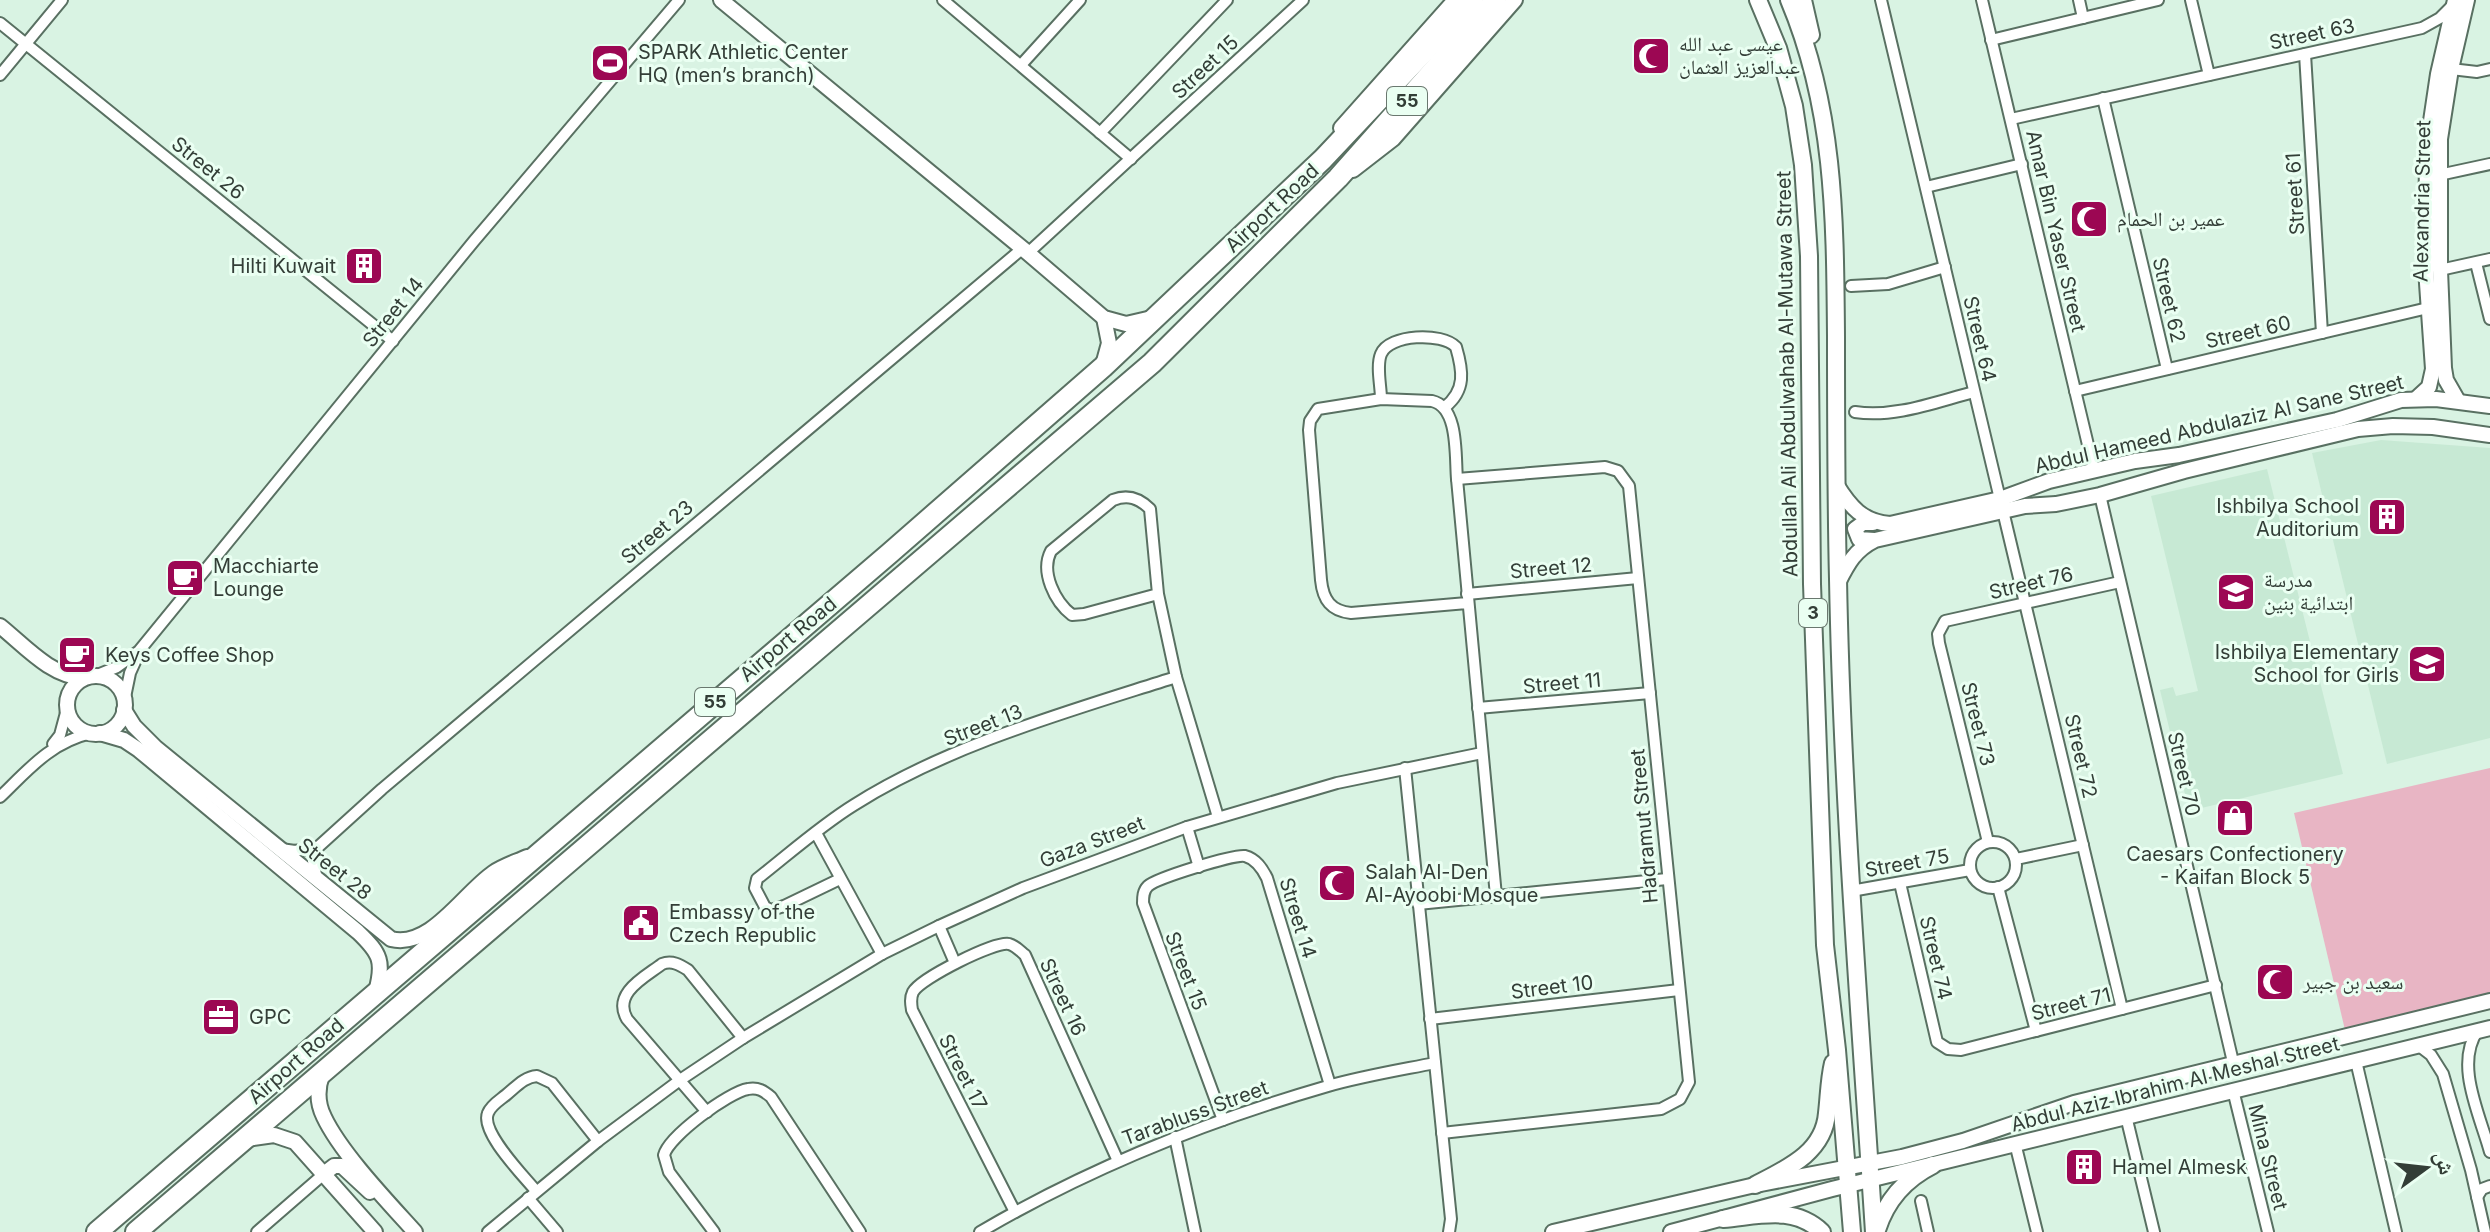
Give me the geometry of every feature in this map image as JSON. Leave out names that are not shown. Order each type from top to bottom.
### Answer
[{"type":"highway","name":"Airport Road","points":[[97,1232],[1103,367],[1323,159],[1467,9],[1496,0]]},
{"type":"highway","name":"Airport Road","points":[[136,1232],[1152,363],[1338,178],[1467,9]]},
{"type":"highway","points":[[798,666],[785,665],[784,655],[867,582],[890,553]]},
{"type":"highway","points":[[108,1232],[130,1212],[147,1190]]},
{"type":"main road","points":[[721,0],[1104,318],[1126,324],[1156,318]]},
{"type":"main road","name":"Airport Road","points":[[1338,178],[1371,158],[1393,139],[1515,0]]},
{"type":"main road","name":"Abdullah Ali Abdulwahab Al-Mutawa Street","points":[[1758,0],[1778,48],[1794,106],[1803,165],[1809,256],[1812,584],[1825,945],[1852,1232]]},
{"type":"main road","name":"3","points":[[1789,0],[1817,80],[1835,240],[1838,584],[1851,891],[1875,1232]]},
{"type":"main road","points":[[1803,0],[1813,40],[1817,80]]},
{"type":"main road","name":"Alexandria Street","points":[[2458,1],[2445,44],[2427,148],[2428,308],[2446,380],[2458,401]]},
{"type":"main road","name":"Alexandria Street","points":[[2417,398],[2429,387],[2438,355],[2439,175],[2443,112],[2458,1]]},
{"type":"main road","points":[[1809,256],[1818,255],[1824,261],[1826,344],[1836,388]]},
{"type":"main road","points":[[1103,367],[1109,343],[1104,318]]},
{"type":"main road","name":"Abdul Hameed Abdulaziz Al Sane Street","points":[[1838,584],[1849,560],[1860,547],[1875,540],[2001,505],[2049,481],[2322,423],[2388,403],[2417,398],[2490,406]]},
{"type":"main road","points":[[2388,403],[2382,416],[2393,426]]},
{"type":"main road","name":"Abdul Hameed Abdulaziz Al Sane Street","points":[[1874,523],[1890,524],[2001,505],[2056,504],[2343,432],[2393,426],[2489,434]]},
{"type":"main road","points":[[2135,461],[2145,465],[2147,470],[2148,476],[2141,484]]},
{"type":"main road","points":[[2049,481],[2045,484],[2043,495],[2046,500],[2056,504]]},
{"type":"main road","points":[[1836,483],[1847,503],[1874,523]]},
{"type":"main road","points":[[1874,523],[1858,525],[1856,535],[1859,539],[1875,540]]},
{"type":"main road","points":[[0,626],[52,669],[64,675],[111,681],[122,693],[124,706],[113,728],[96,733],[78,727],[54,678],[0,634]]},
{"type":"main road","points":[[67,707],[73,686],[90,677]]},
{"type":"main road","name":"Street 28","points":[[124,706],[134,726],[156,748],[391,939],[403,942],[423,936],[494,872],[539,852]]},
{"type":"main road","name":"Street 28","points":[[96,733],[124,740],[139,750],[358,932],[379,955],[382,971],[376,992]]},
{"type":"main road","name":"Abdul Aziz Ibrahim Al Meshal Street","points":[[1870,1172],[2074,1103],[2489,1001]]},
{"type":"main road","name":"Abdul Aziz Ibrahim Al Meshal Street","points":[[1870,1172],[1933,1165],[2484,1029]]},
{"type":"main road","points":[[2295,1047],[2291,1062],[2301,1074]]},
{"type":"main road","points":[[1755,1185],[1795,1163],[1817,1141],[1825,1124],[1828,1087],[1837,1050]]},
{"type":"main road","points":[[2266,1054],[2277,1059],[2280,1065],[2280,1071],[2273,1081]]},
{"type":"main road","points":[[322,1075],[317,1088],[323,1116],[346,1150],[415,1232]]},
{"type":"main road","points":[[2074,1103],[2070,1118],[2081,1128]]},
{"type":"main road","points":[[246,1139],[263,1135],[295,1142],[375,1232]]},
{"type":"main road","points":[[1875,1232],[1895,1195],[1908,1181],[1933,1165]]},
{"type":"main road","points":[[325,1173],[334,1166],[342,1166],[369,1192],[388,1202]]},
{"type":"main road","points":[[1562,1231],[1755,1185],[1870,1172]]},
{"type":"main road","points":[[1671,1232],[1723,1219],[1848,1176]]},
{"type":"main road","points":[[1723,1219],[1793,1214],[1807,1219],[1822,1232]]},
{"type":"street","points":[[0,75],[62,0]]},
{"type":"street","name":"Street 14","points":[[90,677],[108,672],[139,651],[393,341],[679,0]]},
{"type":"street","points":[[943,0],[1131,159]]},
{"type":"street","points":[[1021,65],[1080,0]]},
{"type":"street","name":"Street 15","points":[[1100,133],[1227,0]]},
{"type":"street","name":"Street 15","points":[[1025,250],[1131,159],[1303,0]]},
{"type":"street","name":"Street 64","points":[[1881,0],[2001,505]]},
{"type":"street","name":"Amar Bin Yaser Street","points":[[1982,0],[2094,470]]},
{"type":"street","points":[[2079,0],[2083,18]]},
{"type":"street","points":[[1991,40],[2158,0]]},
{"type":"street","points":[[2191,0],[2209,75]]},
{"type":"street","name":"Street 63","points":[[2011,119],[2422,28],[2440,18],[2458,1]]},
{"type":"street","name":"Street 26","points":[[0,23],[393,341]]},
{"type":"street","points":[[2422,28],[2432,30],[2445,44]]},
{"type":"street","name":"Street 61","points":[[2305,54],[2322,333]]},
{"type":"street","points":[[2451,69],[2477,72],[2490,69]]},
{"type":"street","name":"Street 62","points":[[2103,98],[2167,369]]},
{"type":"street","points":[[1926,187],[2022,164]]},
{"type":"street","points":[[2439,175],[2490,164]]},
{"type":"street","name":"Street 23","points":[[318,847],[382,789],[1025,250]]},
{"type":"street","points":[[2440,270],[2490,259]]},
{"type":"street","points":[[2476,263],[2490,319]]},
{"type":"street","points":[[1851,286],[1888,284],[1945,267]]},
{"type":"street","name":"Street 60","points":[[2075,391],[2428,308]]},
{"type":"street","points":[[1445,407],[1456,399],[1461,379],[1456,347],[1441,337],[1405,340],[1386,347],[1379,357],[1381,399],[1432,401],[1445,407],[1452,426],[1496,896]]},
{"type":"street","points":[[1855,412],[1893,413],[1974,392]]},
{"type":"street","name":"Street 12","points":[[1381,399],[1318,409],[1310,421],[1321,580],[1325,599],[1340,612],[1638,578]]},
{"type":"street","name":"Hadramut Street","points":[[1442,1133],[1661,1109],[1675,1104],[1689,1082],[1629,486],[1618,471],[1605,467],[1457,479]]},
{"type":"street","name":"Street 70","points":[[2100,495],[2233,1062]]},
{"type":"street","points":[[1158,594],[1072,615],[1063,609],[1056,597],[1048,574],[1048,558],[1051,551],[1113,500],[1134,498],[1150,509],[1158,594],[1176,677],[1218,817]]},
{"type":"street","name":"Street 72","points":[[2001,505],[2122,1009]]},
{"type":"street","name":"Street 76","points":[[1950,620],[2120,582]]},
{"type":"street","name":"Street 73","points":[[1950,620],[1940,627],[1939,643],[1988,842]]},
{"type":"street","name":"Street 14","points":[[124,706],[130,673],[139,651]]},
{"type":"street","name":"Street 13","points":[[840,879],[777,909],[765,907],[755,888],[757,879],[854,805],[926,766],[1088,705],[1176,677]]},
{"type":"street","name":"Street 11","points":[[1478,708],[1650,693]]},
{"type":"street","points":[[0,797],[48,751],[60,735],[67,707]]},
{"type":"street","points":[[48,751],[64,741],[96,733]]},
{"type":"street","name":"Gaza Street","points":[[488,1232],[598,1141],[680,1080],[882,954],[939,926],[1023,888],[1218,817],[1337,783],[1482,753]]},
{"type":"street","points":[[1405,768],[1451,1219],[1449,1232]]},
{"type":"street","points":[[1187,827],[1199,867]]},
{"type":"street","points":[[816,833],[882,954]]},
{"type":"street","points":[[1988,842],[2005,845],[2016,859],[2013,877],[1998,887],[1981,884],[1970,870],[1973,852],[1988,842]]},
{"type":"street","points":[[2016,859],[2083,845]]},
{"type":"street","points":[[276,848],[295,851],[318,847],[313,867],[320,883]]},
{"type":"street","name":"Street 14","points":[[1199,867],[1241,855],[1262,868],[1330,1085]]},
{"type":"street","name":"Street 15","points":[[1199,867],[1151,884],[1144,892],[1143,903],[1223,1120]]},
{"type":"street","name":"Street 75","points":[[1851,891],[1970,870]]},
{"type":"street","points":[[1418,904],[1667,879]]},
{"type":"street","name":"Street 74","points":[[1900,883],[1937,1042]]},
{"type":"street","points":[[1998,887],[2036,1031]]},
{"type":"street","points":[[939,926],[955,963]]},
{"type":"street","name":"Street 16","points":[[955,963],[1001,944],[1013,945],[1025,955],[1118,1161]]},
{"type":"street","points":[[707,1112],[627,1019],[622,1006],[627,992],[662,964],[673,963],[688,970],[743,1038]]},
{"type":"street","name":"Street 17","points":[[955,963],[917,987],[911,998],[912,1010],[1015,1212]]},
{"type":"street","name":"Street 71","points":[[1937,1042],[1948,1049],[1961,1050],[2216,985]]},
{"type":"street","name":"Street 10","points":[[1430,1019],[1679,990]]},
{"type":"street","points":[[2484,1029],[2468,1048],[2467,1070],[2490,1152]]},
{"type":"street","points":[[2418,1045],[2431,1055],[2443,1074],[2485,1232]]},
{"type":"street","points":[[2356,1061],[2396,1232]]},
{"type":"street","name":"Tarabluss Street","points":[[980,1232],[1118,1161],[1175,1137],[1330,1085],[1435,1063]]},
{"type":"street","points":[[557,1232],[492,1136],[487,1115],[493,1105],[525,1079],[537,1076],[552,1083],[598,1141]]},
{"type":"street","points":[[714,1232],[669,1172],[664,1155],[671,1141],[707,1112],[750,1088],[763,1090],[771,1097],[860,1232]]},
{"type":"street","name":"Mina Street","points":[[2233,1090],[2268,1232]]},
{"type":"street","points":[[2126,1116],[2154,1232]]},
{"type":"street","points":[[1175,1137],[1195,1232]]},
{"type":"street","points":[[2015,1143],[2037,1232]]},
{"type":"street","points":[[257,1232],[325,1173]]},
{"type":"street","points":[[2477,1197],[2482,1189],[2490,1186]]},
{"type":"street","points":[[1921,1201],[1928,1232]]},
{"type":"street","points":[[1451,1219],[1460,1232]]},
{"type":"shaded area","name":"Ishbilya Elementary School for Girls","points":[[2381,440],[2490,448],[2490,738],[2387,764],[2312,453]]},
{"type":"shaded area","name":"مدرسة ابتدائية بنين","points":[[2267,469],[2343,774],[2189,811],[2160,690],[2173,687],[2176,696],[2198,691],[2151,496]]},
{"type":"shaded area","points":[[2490,768],[2490,997],[2345,1030],[2294,813]]},
{"type":"place","name":"عيسى عبد الله عبدالعزيز العثمان","points":[[1651,56]]},
{"type":"place","name":"SPARK Athletic Center HQ (men’s branch)","points":[[610,63]]},
{"type":"place","name":"عمير بن الحمام","points":[[2089,219]]},
{"type":"place","name":"Hilti Kuwait","points":[[364,266]]},
{"type":"place","name":"Ishbilya School Auditorium","points":[[2387,517]]},
{"type":"place","name":"Macchiarte Lounge","points":[[185,578]]},
{"type":"place","name":"مدرسة ابتدائية بنين","points":[[2236,592]]},
{"type":"place","name":"Keys Coffee Shop","points":[[77,655]]},
{"type":"place","name":"Ishbilya Elementary School for Girls","points":[[2427,664]]},
{"type":"place","name":"Caesars Confectionery - Kaifan Block 5","points":[[2235,818]]},
{"type":"place","name":"Salah Al-Den Al-Ayoobi Mosque","points":[[1337,883]]},
{"type":"place","name":"Embassy of the Czech Republic","points":[[641,923]]},
{"type":"place","name":"سعيد بن جبير","points":[[2275,982]]},
{"type":"place","name":"GPC","points":[[221,1017]]},
{"type":"place","name":"Hamel Almesk","points":[[2084,1167]]}]
